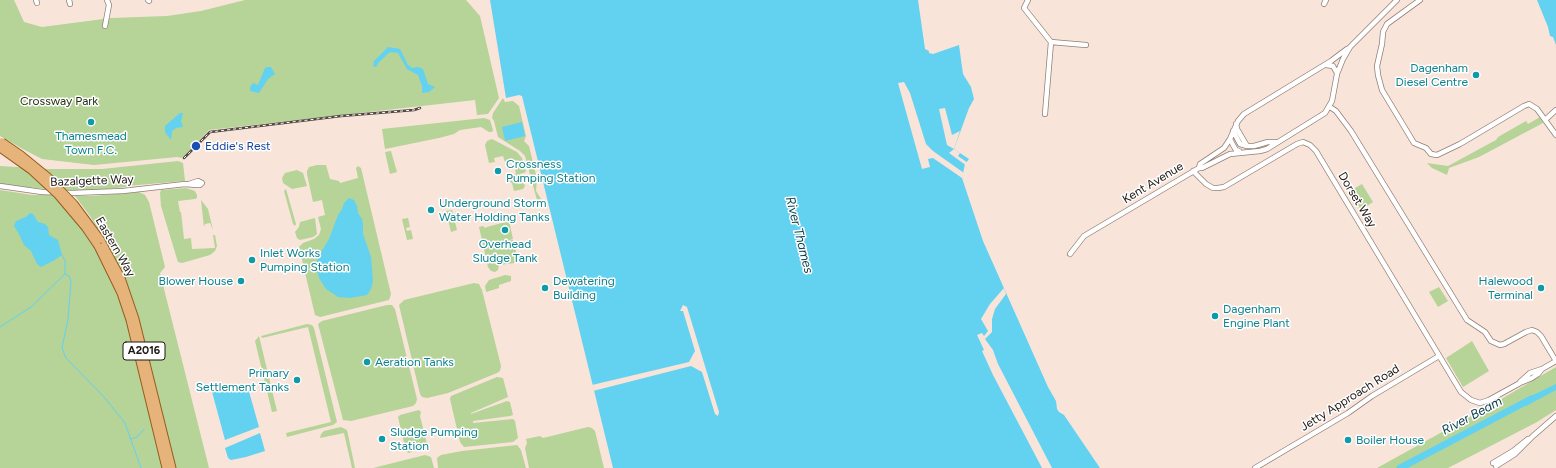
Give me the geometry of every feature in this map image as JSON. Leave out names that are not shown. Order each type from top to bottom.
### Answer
[{"type":"main road","name":"Eastern Way","points":[[1,144],[21,155],[48,177],[74,204],[121,278],[135,318],[172,468]]},
{"type":"main road","name":"Eastern Way","points":[[99,243],[121,294],[130,320],[166,468]]},
{"type":"street","points":[[105,26],[108,5],[107,0]]},
{"type":"street","points":[[1028,0],[1024,8],[1050,42],[1045,114]]},
{"type":"street","points":[[1199,168],[1200,164],[1224,148],[1241,117],[1339,56],[1397,0]]},
{"type":"street","points":[[1420,0],[1387,24],[1382,34],[1382,44],[1377,66],[1382,90],[1414,143],[1426,148],[1432,154],[1437,155],[1460,144],[1529,104],[1536,107],[1556,135]]},
{"type":"street","points":[[1050,42],[1086,45]]},
{"type":"street","points":[[1233,130],[1240,144],[1247,146],[1254,146],[1268,142],[1278,142],[1324,113],[1330,107],[1335,93],[1337,74],[1342,59],[1350,47]]},
{"type":"street","points":[[1324,65],[1329,64],[1336,68],[1337,74]]},
{"type":"street","points":[[1330,107],[1336,111],[1351,131],[1466,320],[1485,332],[1492,341],[1500,345],[1526,332],[1532,330],[1537,332],[1556,361]]},
{"type":"street","points":[[1545,120],[1556,110]]},
{"type":"street","points":[[1236,124],[1237,129],[1247,146]]},
{"type":"street","points":[[1230,139],[1236,150],[1240,152]]},
{"type":"street","name":"Kent Avenue","points":[[1070,254],[1084,236],[1193,171],[1230,154],[1260,151],[1267,149],[1278,142]]},
{"type":"street","name":"Dorset Way","points":[[1193,171],[1206,184],[1213,188],[1224,187],[1297,144],[1303,142],[1310,144],[1316,151],[1456,384],[1467,398],[1480,403],[1494,398],[1520,383],[1530,373],[1542,369],[1556,361]]},
{"type":"street","name":"Bazalgette Way","points":[[0,186],[42,192],[72,193],[122,191],[187,184]]},
{"type":"street","name":"Jetty Approach Road","points":[[1255,468],[1348,413],[1372,396],[1439,356]]},
{"type":"street","points":[[1494,464],[1515,454],[1556,416]]},
{"type":"green space","name":"Crossway Park","points":[[0,0],[14,0],[24,22],[42,27],[111,18],[167,16],[201,11],[245,0],[466,0],[480,16],[499,98],[488,114],[477,115],[475,100],[209,130],[182,158],[177,157],[94,165],[42,159],[0,136]]},
{"type":"green space","points":[[503,98],[505,102],[513,101],[519,106],[526,136],[524,141],[529,146],[537,179],[536,191],[541,199],[537,200],[525,156],[520,151],[498,137],[492,118],[493,113]]},
{"type":"green space","points":[[1540,117],[1543,123],[1479,157],[1449,168],[1447,175],[1432,168],[1427,163],[1448,166],[1496,140],[1498,137],[1526,121],[1528,124]]},
{"type":"green space","points":[[484,118],[490,120],[493,130],[492,132],[489,132],[481,127],[460,130],[454,134],[439,138],[385,149],[382,129]]},
{"type":"green space","points":[[492,139],[517,152],[522,158],[526,172],[520,174],[525,186],[523,189],[514,191],[512,183],[510,182],[508,176],[516,174],[513,160],[505,162],[503,156],[494,158],[495,162],[489,163],[485,145],[487,141]]},
{"type":"green space","points":[[391,151],[397,172],[390,174],[385,152]]},
{"type":"green space","points":[[178,161],[183,163],[185,181],[73,191],[0,184],[0,166],[48,169],[102,169]]},
{"type":"green space","points":[[326,165],[330,179],[339,181],[340,183],[358,178],[356,168],[358,166],[361,168],[391,294],[389,300],[320,317],[315,315],[299,247],[303,243],[314,239],[319,235],[321,229],[318,217],[325,215],[322,200],[313,202],[307,174],[309,167]]},
{"type":"green space","points":[[297,170],[303,173],[307,186],[292,189],[283,183],[282,178],[285,173]]},
{"type":"green space","points":[[1362,184],[1373,202],[1361,210],[1350,191]]},
{"type":"green space","points":[[186,188],[195,191],[197,198],[178,201],[181,212],[184,239],[191,238],[192,249],[215,248],[213,235],[215,235],[217,246],[215,251],[210,255],[182,263],[178,262],[177,259],[161,206],[160,193],[161,190]]},
{"type":"green space","points":[[286,189],[296,224],[295,226],[293,224],[284,191]]},
{"type":"green space","points":[[0,190],[32,195],[53,195],[73,217],[104,258],[128,326],[163,468],[0,468]]},
{"type":"green space","points":[[139,192],[145,195],[149,202],[165,267],[160,273],[209,468],[175,468],[133,301],[124,276],[90,216],[75,196]]},
{"type":"green space","points":[[201,200],[208,209],[213,230],[210,223],[205,224],[204,227]]},
{"type":"green space","points":[[452,210],[457,230],[451,232],[446,211]]},
{"type":"green space","points":[[315,218],[317,234],[313,237],[300,240],[297,238],[295,232],[299,227],[300,222]]},
{"type":"green space","points":[[408,218],[410,227],[406,228],[407,231],[411,230],[413,239],[407,240],[402,219]]},
{"type":"green space","points":[[509,221],[513,239],[503,242],[513,240],[518,259],[515,260],[515,263],[499,265],[498,270],[495,272],[491,271],[488,267],[479,227],[483,226],[485,228]]},
{"type":"green space","points":[[505,275],[511,276],[511,281],[499,285],[499,288],[486,292],[485,286],[489,280]]},
{"type":"green space","points":[[474,283],[479,284],[482,290],[501,366],[500,371],[448,393],[427,398],[422,397],[420,394],[399,305],[404,300]]},
{"type":"green space","points":[[1439,287],[1448,301],[1438,307],[1429,292]]},
{"type":"green space","name":"Aeration Tanks","points":[[392,305],[395,309],[417,399],[416,403],[413,406],[351,421],[343,420],[318,324],[322,321]]},
{"type":"green space","points":[[307,324],[312,325],[314,328],[337,422],[333,425],[287,437],[286,433],[331,422],[308,327],[262,338],[261,336]]},
{"type":"green space","points":[[259,336],[277,411],[272,412],[255,341]]},
{"type":"green space","points":[[1472,341],[1489,371],[1463,387],[1446,358]]},
{"type":"green space","points":[[1556,367],[1556,410],[1537,422],[1448,468],[1377,468],[1491,405]]},
{"type":"green space","points":[[497,377],[503,378],[508,397],[471,414],[507,401],[510,402],[513,415],[473,421],[473,423],[513,419],[515,421],[518,438],[513,442],[464,447],[460,442],[450,399],[451,396]]},
{"type":"green space","points":[[419,410],[421,412],[420,416],[428,448],[408,453],[406,451],[398,417],[400,415]]},
{"type":"green space","points":[[341,427],[347,430],[355,468],[352,468],[344,433],[320,438],[324,431]]},
{"type":"green space","points":[[588,427],[595,431],[604,468],[529,468],[525,448],[527,443],[526,439],[540,436],[543,438]]},
{"type":"green space","points":[[517,445],[521,450],[526,468],[438,468],[437,458],[441,455],[462,451]]},
{"type":"green space","points":[[425,455],[431,457],[434,468],[373,468]]},
{"type":"water","name":"River Thames","points":[[490,0],[918,0],[925,49],[929,51],[929,53],[933,54],[959,45],[963,74],[971,87],[974,99],[969,108],[954,149],[969,159],[965,164],[962,178],[983,241],[1048,387],[1056,401],[1057,409],[1064,415],[1100,468],[613,468],[522,96],[519,95],[506,98]]},
{"type":"water","points":[[1537,0],[1556,0],[1556,45],[1553,37],[1550,36]]},
{"type":"water","points":[[388,47],[400,49],[408,65],[412,68],[418,67],[423,69],[428,84],[435,87],[429,92],[422,93],[422,86],[418,75],[407,69],[398,53],[390,52],[379,62],[376,67],[373,66],[374,61]]},
{"type":"water","points":[[271,67],[275,74],[268,79],[259,93],[250,91],[250,87],[253,83],[258,85],[265,68]]},
{"type":"water","points":[[180,113],[183,113],[181,121],[183,127],[176,128],[172,131],[171,140],[165,132],[165,126]]},
{"type":"water","points":[[522,122],[525,136],[505,141],[502,127]]},
{"type":"water","points":[[349,198],[354,200],[358,213],[362,219],[363,234],[371,257],[373,281],[371,289],[367,295],[350,298],[338,297],[326,289],[319,278],[316,266],[318,257],[329,239],[338,215],[344,203]]},
{"type":"water","points":[[30,213],[33,214],[38,222],[45,224],[48,227],[49,235],[58,240],[62,255],[41,267],[37,264],[31,251],[24,245],[14,226],[16,221],[26,217]]},
{"type":"water","points":[[1556,384],[1556,390],[1526,406],[1523,400]]},
{"type":"water","points":[[211,388],[248,388],[259,427],[225,440]]},
{"type":"water","points":[[260,433],[265,451],[231,460],[228,458],[225,448]]},
{"type":"pier","points":[[904,82],[910,93],[926,144],[933,151],[964,173],[962,178],[933,158],[928,159],[930,167],[922,169],[898,83]]},
{"type":"pier","points":[[945,108],[952,135],[960,131],[954,149],[947,145],[939,109]]},
{"type":"pier","points":[[954,149],[960,153],[958,156],[968,163],[967,166],[949,153]]},
{"type":"pier","points":[[1004,288],[1006,294],[995,309],[992,319],[992,332],[985,339],[993,350],[998,364],[1052,468],[1042,468],[993,375],[982,351],[984,350],[977,335],[982,333],[984,336],[988,331],[981,319],[990,304]]},
{"type":"pier","points":[[683,305],[687,307],[719,412],[718,416],[715,414],[702,372],[691,366],[593,391],[592,385],[689,362],[695,351],[683,311],[680,311]]},
{"type":"waterway","points":[[62,255],[65,261],[65,274],[69,276],[71,281],[68,319],[62,348],[66,358],[105,398],[125,423],[141,468]]},
{"type":"waterway","points":[[0,327],[31,307],[65,274]]},
{"type":"waterway","name":"River Beam","points":[[1400,468],[1531,399]]},
{"type":"waterway","points":[[131,439],[137,437],[144,429]]},
{"type":"railway","points":[[184,158],[210,132],[341,116],[414,110],[420,108]]},
{"type":"place","name":"Dagenham Diesel Centre","points":[[1476,75]]},
{"type":"place","name":"Thamesmead Town F.C.","points":[[91,122]]},
{"type":"place","name":"Eddie's Rest","points":[[196,146]]},
{"type":"place","name":"Crossness Pumping Station","points":[[498,171]]},
{"type":"place","name":"Underground Storm Water Holding Tanks","points":[[431,210]]},
{"type":"place","name":"Overhead Sludge Tank","points":[[505,230]]},
{"type":"place","name":"Inlet Works Pumping Station","points":[[252,260]]},
{"type":"place","name":"Blower House","points":[[241,281]]},
{"type":"place","name":"Dewatering Building","points":[[545,288]]},
{"type":"place","name":"Halewood Terminal","points":[[1541,288]]},
{"type":"place","name":"Dagenham Engine Plant","points":[[1215,316]]},
{"type":"place","name":"Aeration Tanks","points":[[367,362]]},
{"type":"place","name":"Primary Settlement Tanks","points":[[297,380]]},
{"type":"place","name":"Sludge Pumping Station","points":[[382,439]]},
{"type":"place","name":"Boiler House","points":[[1348,440]]}]
